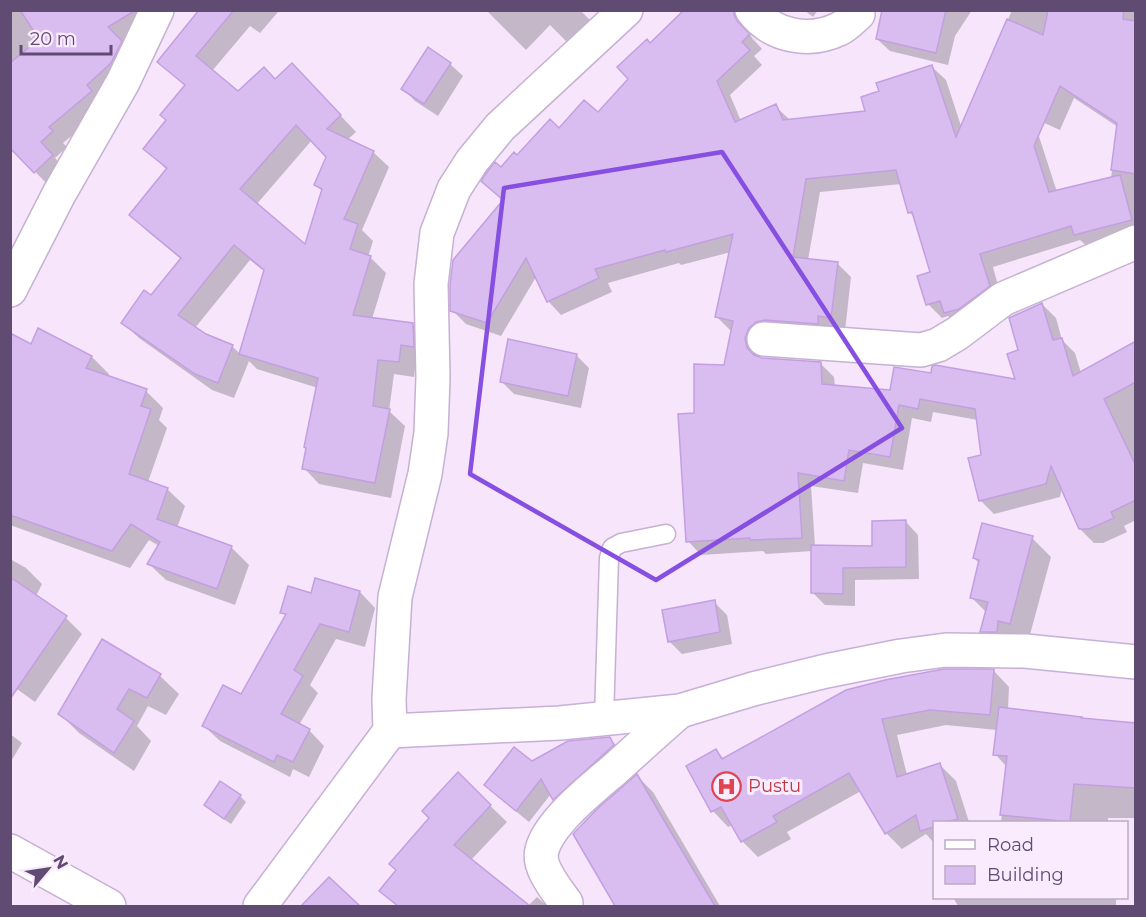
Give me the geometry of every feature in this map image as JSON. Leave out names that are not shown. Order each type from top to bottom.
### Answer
[{"type":"street","points":[[10,290],[59,194],[123,82],[157,10]]},
{"type":"street","points":[[260,906],[390,731],[389,699],[395,597],[431,434],[434,378],[431,284],[437,233],[454,189],[472,161],[500,127],[626,10]]},
{"type":"street","points":[[752,10],[760,21],[777,31],[813,37],[840,29],[858,14]]},
{"type":"street","points":[[765,339],[921,350],[938,345],[958,333],[1003,299],[1136,242]]},
{"type":"street","points":[[390,731],[560,723],[680,711],[753,689],[826,671],[901,656],[946,650],[1025,651],[1136,662]]},
{"type":"street","points":[[566,903],[548,877],[543,863],[541,852],[551,831],[576,804],[680,711]]},
{"type":"street","points":[[10,852],[109,906]]},
{"type":"lane","points":[[604,718],[609,558],[612,548],[621,543],[666,534]]},
{"type":"highlighted area","points":[[722,152],[902,428],[656,580],[470,474],[504,188]]},
{"type":"building","points":[[20,10],[136,10],[108,27],[122,41],[111,63],[87,85],[92,91],[49,127],[53,131],[41,142],[53,155],[34,173],[10,148],[10,63],[39,39]]},
{"type":"building","points":[[199,10],[234,10],[196,56],[238,91],[264,67],[275,79],[292,63],[341,115],[327,129],[374,151],[344,219],[358,224],[350,249],[371,256],[353,315],[413,323],[414,347],[401,345],[399,362],[378,360],[373,406],[390,409],[375,483],[302,469],[306,448],[304,447],[318,378],[239,354],[264,270],[234,245],[178,315],[206,334],[233,345],[218,383],[195,374],[121,323],[144,290],[151,295],[181,258],[129,215],[167,168],[143,149],[166,120],[160,115],[185,85],[157,62]],"holes":[[[296,125],[326,157],[314,185],[322,189],[305,244],[240,189]]]},
{"type":"building","points":[[684,10],[734,10],[738,22],[750,34],[742,42],[750,50],[717,81],[735,122],[776,104],[783,120],[865,111],[861,97],[879,91],[876,83],[932,65],[956,137],[1007,19],[1043,35],[1048,10],[1124,10],[1123,19],[1136,21],[1136,174],[1111,170],[1117,123],[1060,86],[1034,146],[1049,192],[1120,175],[1132,220],[1074,235],[1071,226],[980,254],[990,286],[959,309],[944,313],[940,301],[926,305],[917,276],[930,272],[912,212],[908,213],[896,170],[806,179],[793,257],[838,262],[831,318],[818,316],[818,324],[765,320],[756,322],[749,328],[745,338],[747,348],[754,355],[762,358],[821,362],[822,384],[890,390],[894,367],[931,373],[932,366],[935,365],[1015,379],[1007,354],[1018,350],[1009,318],[1042,303],[1053,340],[1062,338],[1073,376],[1136,341],[1136,382],[1104,399],[1136,466],[1136,500],[1111,512],[1114,518],[1089,529],[1079,529],[1051,466],[1046,484],[979,501],[968,458],[981,455],[975,409],[920,399],[918,409],[899,405],[890,457],[849,450],[844,481],[798,473],[802,538],[686,542],[678,414],[694,413],[694,364],[724,365],[733,321],[715,317],[733,234],[595,269],[599,278],[547,302],[526,258],[487,323],[450,311],[453,260],[503,200],[481,181],[487,172],[495,162],[501,167],[514,152],[517,155],[550,119],[559,128],[584,100],[598,112],[628,79],[617,67],[647,39],[650,43]]},
{"type":"building","points":[[882,10],[946,10],[936,53],[876,39]]},
{"type":"building","points":[[428,47],[451,63],[424,104],[401,89]]},
{"type":"building","points":[[38,328],[92,356],[86,368],[147,389],[141,406],[151,409],[129,474],[168,488],[157,519],[232,546],[217,589],[147,564],[160,542],[131,524],[112,551],[10,515],[10,333],[31,344]]},
{"type":"building","points":[[508,339],[577,354],[568,396],[500,382]]},
{"type":"building","points":[[906,520],[906,567],[843,568],[843,594],[811,593],[811,545],[872,546],[872,521]]},
{"type":"building","points":[[982,523],[1033,536],[1010,624],[998,621],[997,632],[980,632],[988,602],[970,598],[979,560],[973,558]]},
{"type":"building","points":[[10,577],[67,616],[10,699]]},
{"type":"building","points":[[315,578],[360,591],[349,632],[320,624],[294,670],[303,676],[281,714],[310,729],[293,762],[277,755],[274,762],[202,726],[223,685],[241,694],[286,614],[280,613],[288,586],[311,593]]},
{"type":"building","points":[[715,600],[720,632],[668,642],[662,610]]},
{"type":"building","points":[[102,639],[161,674],[147,698],[129,689],[117,709],[134,721],[114,753],[58,714]]},
{"type":"building","points":[[944,669],[994,669],[990,715],[930,710],[882,719],[897,777],[940,763],[958,819],[933,821],[933,827],[920,831],[916,815],[885,834],[849,773],[773,816],[777,822],[741,842],[721,807],[711,812],[686,766],[716,749],[722,759],[846,690]]},
{"type":"building","points":[[999,707],[1136,723],[1136,788],[1074,784],[1070,821],[1000,815],[1007,756],[993,755]]},
{"type":"building","points":[[610,737],[614,745],[553,800],[541,779],[516,811],[484,785],[514,747],[532,761],[568,741]]},
{"type":"building","points":[[458,772],[491,805],[454,845],[530,906],[398,906],[379,891],[396,870],[389,864],[429,818],[422,811]]},
{"type":"building","points":[[637,774],[715,906],[615,906],[573,834],[597,809]]},
{"type":"building","points":[[220,781],[241,795],[224,819],[204,805]]},
{"type":"building","points":[[329,877],[360,906],[301,906]]},
{"type":"place","name":"Pustu","points":[[727,786]]}]
